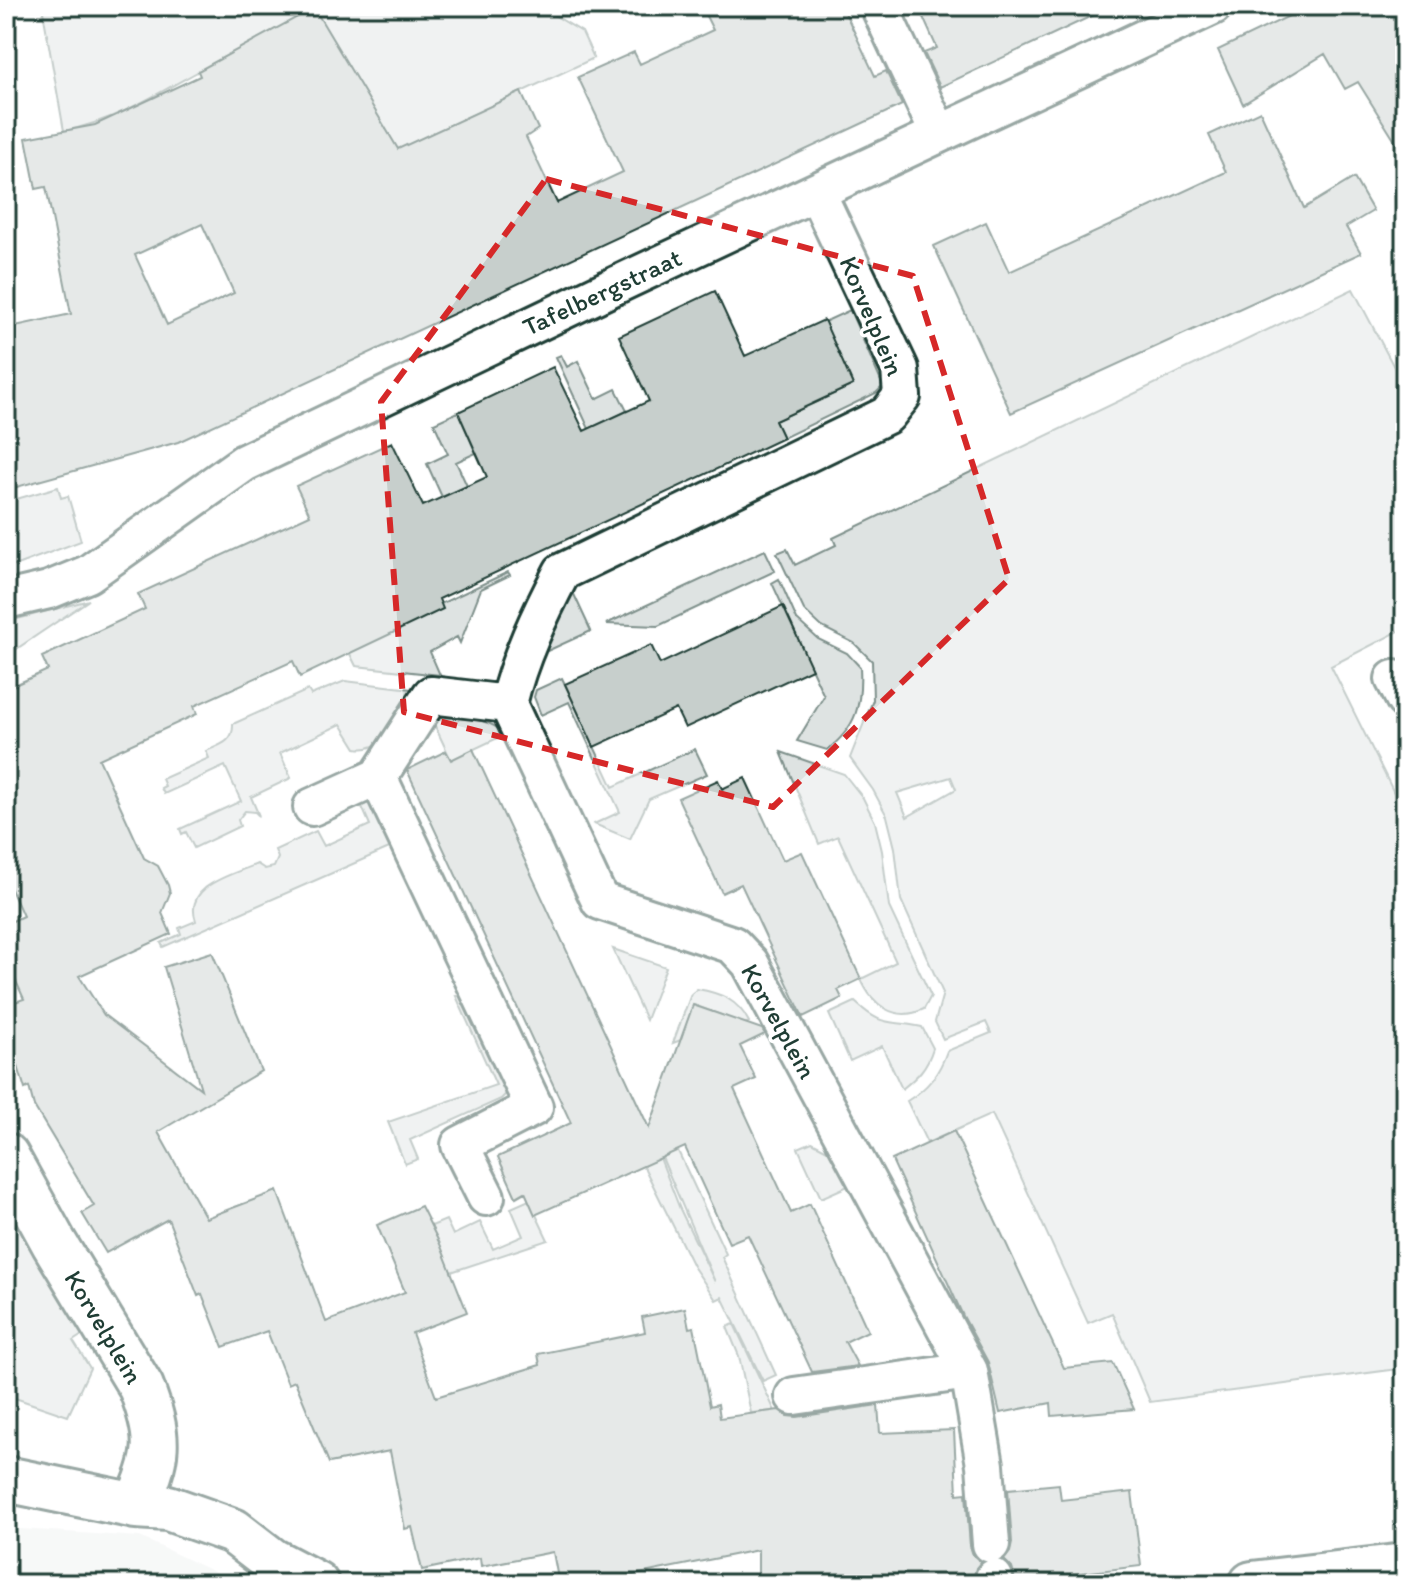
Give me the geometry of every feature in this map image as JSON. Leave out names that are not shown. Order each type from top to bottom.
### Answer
[{"type":"street","points":[[879,6],[939,134]]},
{"type":"street","name":"Tafelbergstraat","points":[[6,600],[49,590],[88,574],[244,463],[1213,6]]},
{"type":"street","name":"Korvelplein","points":[[817,193],[900,369],[902,396],[887,415],[562,572],[543,608],[508,704],[600,901],[733,945],[750,963],[969,1371],[985,1465],[993,1568]]},
{"type":"street","points":[[312,807],[378,777],[431,695],[508,704]]},
{"type":"street","points":[[378,777],[534,1107],[460,1145],[486,1197]]},
{"type":"street","name":"Korvelplein","points":[[6,1156],[54,1243],[141,1387],[150,1411],[157,1433],[152,1472],[136,1506]]},
{"type":"street","points":[[794,1396],[969,1371]]},
{"type":"street","points":[[6,1479],[136,1506],[168,1508],[233,1531],[272,1561],[316,1584]]},
{"type":"street","points":[[1252,1584],[1405,1566]]},
{"type":"highlighted area","points":[[546,179],[913,276],[1009,579],[773,807],[404,712],[381,402]]},
{"type":"shaded area","points":[[42,6],[546,6],[549,12],[582,32],[594,58],[397,150],[199,71],[117,114],[64,131]]},
{"type":"shaded area","points":[[1353,289],[1405,388],[1405,628],[1331,666],[1405,815],[1405,1368],[1150,1402],[1112,1313],[1088,1323],[992,1114],[927,1143],[907,1101],[932,1080],[947,1051],[991,1033],[986,1022],[943,1039],[935,1022],[943,993],[901,900],[895,848],[887,816],[850,758],[873,700],[872,661],[854,643],[822,627],[804,610],[777,553],[787,549],[795,565],[836,545],[833,538]],"holes":[[[951,777],[956,789],[907,817],[897,793]]]},
{"type":"shaded area","points":[[850,310],[883,386],[876,393],[783,438],[775,421],[853,385],[824,322]]},
{"type":"shaded area","points":[[561,355],[567,367],[578,361],[596,399],[616,389],[627,411],[589,429],[556,357]]},
{"type":"shaded area","points":[[458,412],[476,453],[456,462],[467,486],[442,497],[427,464],[448,454],[434,423]]},
{"type":"shaded area","points":[[58,487],[61,498],[68,496],[81,541],[6,569],[6,502]]},
{"type":"shaded area","points":[[765,550],[775,571],[658,626],[606,624]]},
{"type":"shaded area","points":[[508,572],[510,575],[481,589],[460,643],[457,637],[430,652],[440,675],[356,666],[347,648]]},
{"type":"shaded area","points":[[779,579],[797,620],[818,639],[847,653],[860,667],[856,714],[845,733],[827,750],[797,741],[824,696],[772,583]]},
{"type":"shaded area","points":[[572,590],[591,631],[545,652],[566,598]]},
{"type":"shaded area","points":[[89,600],[6,656],[6,622]]},
{"type":"shaded area","points":[[562,678],[613,787],[695,749],[707,774],[649,799],[630,839],[594,824],[620,812],[569,702],[541,715],[534,697],[536,690]]},
{"type":"shaded area","points":[[345,681],[412,689],[385,738],[367,748],[356,748],[341,724],[280,753],[291,778],[251,797],[259,816],[255,812],[245,811],[238,820],[240,826],[194,848],[186,832],[182,834],[180,829],[241,801],[225,766],[164,794],[162,779],[209,758],[206,751],[229,739],[233,724],[308,690],[311,695]]},
{"type":"shaded area","points":[[435,718],[484,721],[504,735],[451,760],[434,724]]},
{"type":"shaded area","points":[[781,752],[844,774],[863,798],[875,822],[882,851],[889,907],[931,996],[924,1009],[913,1013],[894,1013],[871,997],[861,979],[896,962],[838,836],[819,844]]},
{"type":"shaded area","points":[[365,790],[403,842],[163,947],[161,943],[181,934],[179,928],[196,921],[194,909],[197,898],[212,883],[257,864],[265,869],[274,867],[278,858],[275,850],[316,831],[324,846],[370,825],[356,793]]},
{"type":"shaded area","points":[[613,949],[666,967],[646,1020]]},
{"type":"shaded area","points":[[697,989],[728,999],[740,1008],[749,1022],[733,1030],[727,1017],[694,1005],[681,1040],[673,1043],[691,994]]},
{"type":"shaded area","points":[[456,996],[470,996],[510,1090],[501,1099],[410,1140],[418,1159],[405,1164],[388,1122],[496,1085]]},
{"type":"shaded area","points":[[855,1002],[880,1020],[922,1027],[933,1048],[921,1072],[902,1089],[882,1046],[850,1061],[829,1014]]},
{"type":"shaded area","points":[[664,1121],[726,1254],[722,1257],[776,1375],[763,1381],[722,1297],[716,1300],[693,1266],[643,1165],[660,1158],[715,1282],[649,1127]]},
{"type":"shaded area","points":[[812,1142],[839,1156],[857,1182],[821,1198],[798,1148]]},
{"type":"shaded area","points":[[6,1184],[93,1328],[73,1341],[90,1368],[68,1416],[6,1395]]},
{"type":"shaded area","points":[[529,1200],[548,1240],[451,1272],[429,1227],[446,1220],[453,1235],[480,1222],[493,1249],[523,1236],[511,1208]]},
{"type":"shaded area","points":[[734,1324],[775,1411],[751,1413],[739,1356],[727,1327]]},
{"type":"shaded area","points":[[6,1528],[140,1537],[240,1584],[6,1584]]},
{"type":"building","points":[[701,6],[842,6],[875,76],[886,71],[902,105],[178,442],[6,490],[6,328],[71,314],[46,187],[36,189],[26,138],[95,125],[200,76],[198,71],[314,8],[398,149],[521,92],[538,129],[526,137],[557,203],[623,172],[578,77],[634,52],[640,64],[713,30]],"holes":[[[202,224],[234,293],[167,325],[135,255]]]},
{"type":"building","points":[[918,6],[1113,6],[940,87],[924,53],[937,48]]},
{"type":"building","points":[[1310,6],[1405,6],[1405,157],[1358,82],[1345,89],[1325,54],[1243,104],[1218,50]]},
{"type":"building","points":[[1260,111],[1304,208],[1354,178],[1373,211],[1346,227],[1361,253],[1011,413],[934,246],[986,222],[1009,272],[1226,172],[1209,135]]},
{"type":"building","points":[[715,291],[745,356],[824,320],[853,385],[775,421],[783,438],[439,599],[443,609],[300,677],[293,661],[194,706],[197,714],[99,759],[144,858],[158,866],[168,885],[170,893],[162,913],[171,934],[79,976],[104,1015],[201,1089],[164,967],[212,952],[261,1071],[158,1132],[206,1218],[277,1191],[326,1322],[405,1292],[377,1225],[421,1206],[467,1312],[412,1333],[436,1397],[540,1365],[538,1354],[645,1332],[642,1317],[685,1308],[689,1328],[694,1327],[710,1406],[718,1404],[720,1418],[779,1410],[787,1416],[797,1417],[878,1405],[880,1433],[954,1430],[957,1494],[966,1493],[970,1546],[973,1555],[981,1562],[976,1568],[973,1584],[758,1584],[758,1550],[589,1584],[559,1584],[553,1552],[481,1566],[480,1558],[422,1570],[412,1527],[405,1529],[390,1451],[329,1463],[295,1381],[288,1384],[267,1331],[223,1347],[202,1294],[198,1296],[168,1219],[106,1253],[82,1213],[94,1206],[34,1106],[29,1087],[25,1089],[6,1027],[6,1005],[24,999],[6,959],[6,924],[23,916],[6,878],[6,689],[48,670],[42,657],[145,609],[138,594],[310,515],[296,486],[392,442],[423,506],[487,477],[458,412],[553,367],[584,431],[649,401],[619,336]]},
{"type":"building","points":[[783,606],[812,669],[685,728],[676,709],[594,747],[565,684],[651,645],[660,664]]},
{"type":"building","points":[[473,749],[649,1128],[693,1005],[762,1029],[765,1034],[740,1046],[756,1079],[734,1089],[791,1213],[810,1204],[868,1331],[845,1342],[858,1366],[812,1372],[748,1235],[729,1243],[685,1147],[535,1215],[525,1192],[516,1197],[498,1157],[571,1123],[407,770],[446,751],[451,760]]},
{"type":"building","points":[[745,778],[783,860],[802,852],[861,979],[838,990],[842,998],[803,1017],[741,884],[722,893],[678,798],[718,780],[722,789]]},
{"type":"building","points":[[954,1131],[1064,1368],[1113,1363],[1134,1409],[1052,1416],[1051,1403],[1000,1413],[988,1362],[963,1316],[892,1160]]},
{"type":"building","points":[[1059,1484],[1061,1500],[1132,1492],[1141,1566],[1015,1581],[1012,1568],[1004,1560],[1012,1543],[1008,1489]]}]
